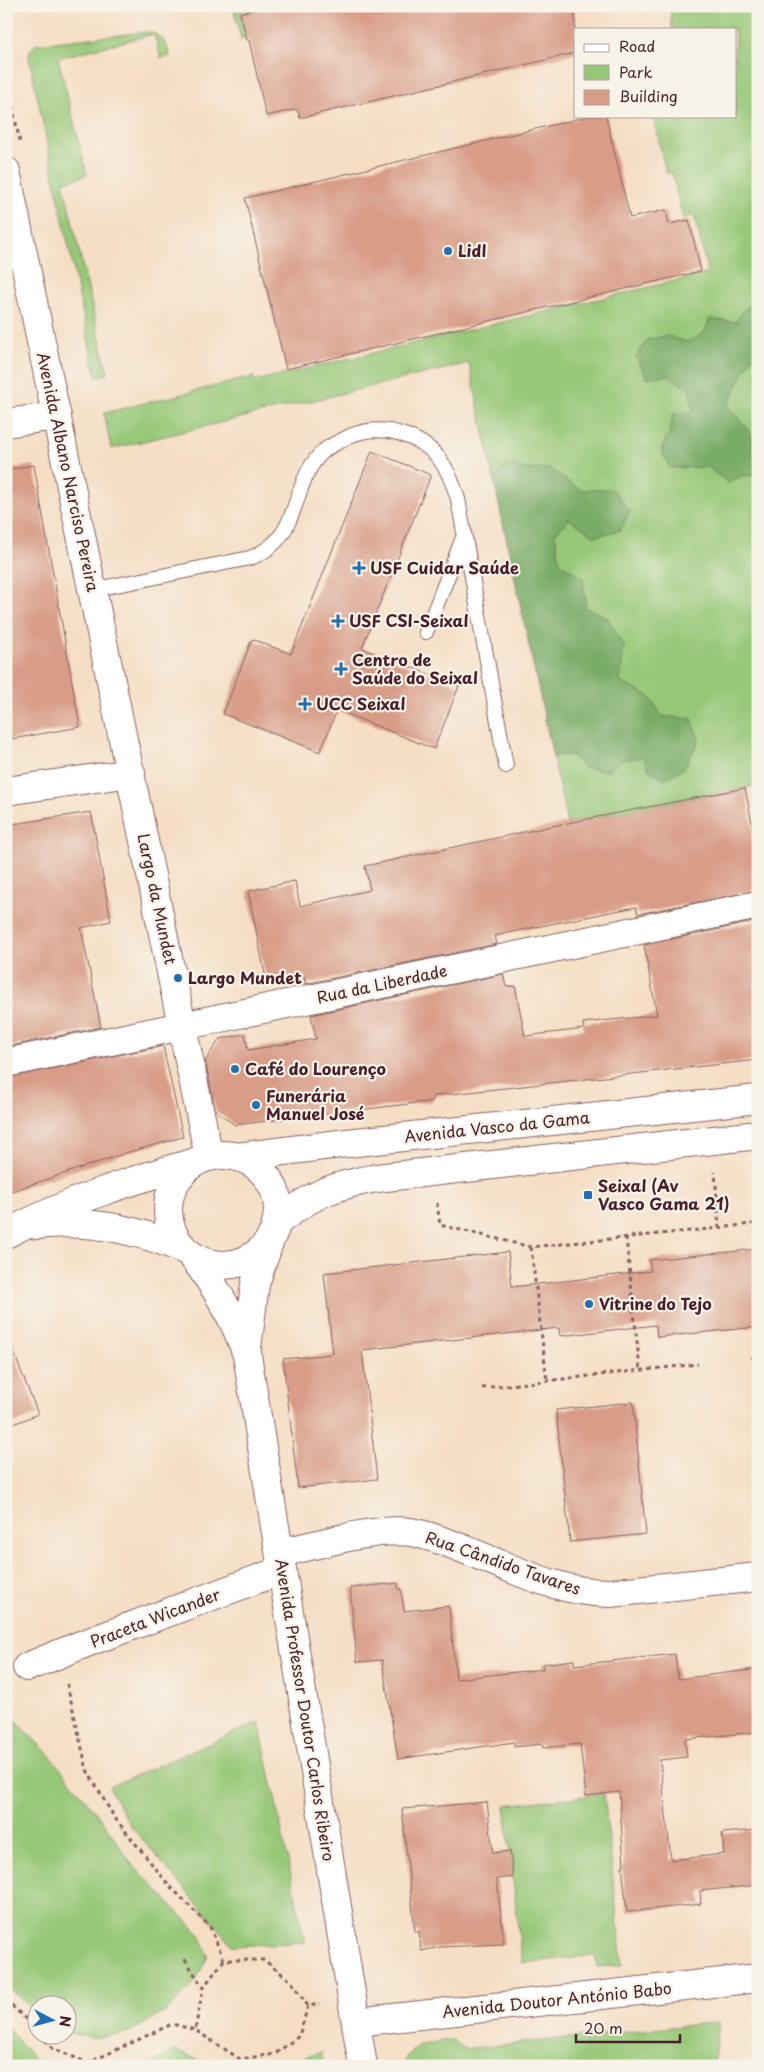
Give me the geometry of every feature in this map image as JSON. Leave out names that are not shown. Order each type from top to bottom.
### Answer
[{"type":"street","name":"Avenida Albano Narciso Pereira","points":[[6,171],[131,773]]},
{"type":"street","points":[[6,423],[56,416]]},
{"type":"street","points":[[6,791],[131,773]]},
{"type":"street","name":"Largo da Mundet","points":[[131,773],[182,1026],[203,1159]]},
{"type":"street","name":"Rua da Liberdade","points":[[6,1063],[758,905]]},
{"type":"street","name":"Avenida Vasco da Gama","points":[[237,1157],[347,1143],[758,1099]]},
{"type":"street","points":[[7,1234],[30,1226],[95,1224],[140,1233],[188,1253],[206,1263],[220,1266],[236,1264],[250,1258],[262,1249],[274,1230],[315,1195],[333,1188],[377,1178],[758,1136]]},
{"type":"street","points":[[7,1234],[31,1220],[70,1204],[150,1175],[203,1159],[222,1155],[237,1157],[251,1163],[264,1174],[272,1186],[277,1206],[274,1230],[255,1284],[248,1331],[247,1354]]},
{"type":"street","points":[[203,1159],[186,1170],[177,1180],[170,1195],[168,1214],[170,1226],[224,1303],[241,1337],[247,1354]]},
{"type":"street","name":"Avenida Professor Doutor Carlos Ribeiro","points":[[247,1354],[363,2066]]},
{"type":"street","name":"Rua Cândido Tavares","points":[[281,1562],[376,1533],[395,1531],[412,1533],[446,1543],[559,1586],[586,1592],[610,1593],[758,1577]]},
{"type":"street","name":"Praceta Wicander","points":[[28,1668],[281,1562]]},
{"type":"street","name":"Avenida Doutor António Babo","points":[[354,2010],[758,1978]]},
{"type":"lane","points":[[92,590],[250,558],[264,552],[276,544],[284,533],[309,471],[325,449],[352,435],[373,430],[395,432],[417,439],[435,452],[450,475],[464,534],[506,766]]},
{"type":"lane","points":[[426,632],[464,534]]},
{"type":"path","points":[[713,1140],[719,1228]]},
{"type":"path","points":[[434,1172],[440,1225],[531,1248],[758,1223]]},
{"type":"path","points":[[626,1237],[640,1370]]},
{"type":"path","points":[[531,1248],[547,1381]]},
{"type":"path","points":[[752,1358],[758,1357]]},
{"type":"path","points":[[482,1388],[698,1364]]},
{"type":"path","points":[[57,1655],[68,1684],[87,1770],[114,1817],[168,1884],[210,1927],[224,1960]]},
{"type":"path","points":[[185,1959],[203,1988]]},
{"type":"path","points":[[195,2030],[203,1988],[224,1960]]},
{"type":"path","points":[[224,1960],[264,1960],[291,1981],[308,2006]]},
{"type":"path","points":[[6,2000],[28,2021]]},
{"type":"path","points":[[308,2006],[354,2010]]},
{"type":"path","points":[[49,2044],[52,2048],[88,2063],[172,2024],[195,2030],[240,2059],[275,2054],[299,2036],[308,2006]]},
{"type":"green space","points":[[233,6],[267,6],[240,13],[246,37],[241,39]]},
{"type":"green space","points":[[670,6],[758,6],[758,785],[567,823],[469,363],[111,449],[104,413],[253,377],[255,381],[708,273],[694,215],[683,218],[672,173],[666,173],[653,118],[736,118],[736,28],[672,28]]},
{"type":"green space","points":[[146,32],[155,34],[162,39],[167,46],[170,56],[161,58],[154,34],[58,58],[87,175],[63,182],[108,374],[96,377],[29,57],[30,50],[36,44]]},
{"type":"green space","points":[[758,302],[758,359],[752,357],[728,406],[752,437],[757,453],[756,475],[741,476],[728,483],[708,467],[670,468],[661,449],[671,429],[673,414],[694,411],[689,389],[669,375],[647,378],[636,357],[648,339],[667,336],[687,342],[703,334],[710,319],[736,322],[745,308]]},
{"type":"green space","points":[[507,464],[533,470],[549,468],[580,490],[612,489],[630,511],[620,530],[595,536],[569,519],[555,534],[560,563],[583,578],[586,608],[607,617],[624,647],[620,682],[649,696],[662,716],[692,719],[699,741],[684,768],[664,779],[649,770],[643,757],[622,760],[608,771],[584,768],[572,755],[553,756],[494,481]]},
{"type":"green space","points":[[6,1710],[51,1757],[105,1824],[131,1863],[200,1935],[208,1955],[196,1981],[167,2011],[128,2033],[93,2038],[78,2035],[78,1994],[28,1994],[28,2005],[6,1985]]},
{"type":"green space","points":[[259,1722],[305,1942],[233,1946],[130,1825],[109,1787]]},
{"type":"green space","points":[[604,1794],[622,1965],[597,1967],[595,1955],[522,1963],[505,1805]]},
{"type":"green space","points":[[719,2022],[713,2066],[402,2066],[405,2058],[416,2048],[430,2043],[453,2040],[464,2049]]},
{"type":"green space","points":[[6,2026],[40,2066],[6,2066]]},
{"type":"green space","points":[[175,2051],[214,2066],[147,2066]]},
{"type":"green space","points":[[321,2052],[324,2066],[291,2066],[300,2059]]},
{"type":"building","points":[[267,6],[575,6],[574,53],[300,118],[297,109],[266,116],[249,40],[247,40],[240,13]]},
{"type":"building","name":"Lidl","points":[[582,118],[606,118],[630,218],[666,210],[669,224],[689,220],[701,271],[286,369],[245,198]]},
{"type":"building","points":[[372,451],[431,475],[362,648],[459,686],[434,749],[337,710],[320,752],[223,714],[252,639],[291,654]]},
{"type":"building","points":[[34,465],[80,727],[6,740],[6,470]]},
{"type":"building","points":[[745,788],[754,833],[758,834],[758,890],[638,914],[636,907],[526,929],[495,936],[497,944],[305,984],[304,976],[267,984],[248,891],[295,881],[300,906],[370,890],[365,866],[557,825]]},
{"type":"building","points":[[91,812],[111,921],[81,928],[101,1027],[6,1047],[6,825]]},
{"type":"building","points":[[758,921],[758,1060],[433,1096],[433,1101],[235,1125],[216,1111],[205,1061],[220,1039],[245,1034],[248,1050],[316,1039],[311,1015],[503,974],[506,987],[515,986],[525,1036],[584,1029],[583,1023],[657,1015],[644,945]]},
{"type":"building","points":[[163,1046],[183,1137],[129,1152],[6,1193],[6,1078]]},
{"type":"building","points":[[758,1249],[758,1327],[657,1337],[656,1325],[560,1336],[559,1328],[362,1350],[377,1479],[298,1488],[283,1359],[333,1354],[324,1273],[508,1252],[512,1287],[651,1271],[649,1260]]},
{"type":"building","points":[[6,1338],[8,1338],[38,1414],[6,1427]]},
{"type":"building","points":[[633,1402],[646,1534],[570,1542],[556,1410]]},
{"type":"building","points":[[398,1583],[398,1589],[401,1589],[404,1611],[449,1606],[456,1679],[543,1669],[542,1664],[574,1660],[574,1665],[675,1654],[678,1679],[758,1669],[758,1732],[685,1739],[687,1757],[660,1760],[671,1860],[724,1854],[722,1833],[758,1830],[758,1885],[700,1891],[701,1904],[627,1912],[622,1866],[624,1866],[619,1792],[586,1796],[580,1744],[543,1748],[542,1744],[514,1747],[514,1742],[398,1759],[382,1660],[357,1662],[350,1588]]},
{"type":"building","points":[[487,1802],[493,1853],[510,1851],[513,1877],[497,1879],[504,1944],[440,1947],[421,1951],[419,1931],[415,1932],[402,1809]]},
{"type":"place","name":"Lidl","points":[[448,251]]},
{"type":"place","name":"USF Cuidar Saúde","points":[[359,568]]},
{"type":"place","name":"USF CSI-Seixal","points":[[338,621]]},
{"type":"place","name":"Centro de Saúde do Seixal","points":[[341,669]]},
{"type":"place","name":"UCC Seixal","points":[[305,704]]},
{"type":"place","name":"Largo Mundet","points":[[178,978]]},
{"type":"place","name":"Café do Lourenço","points":[[235,1069]]},
{"type":"place","name":"Funerária Manuel José","points":[[256,1105]]},
{"type":"place","name":"Seixal (Av Vasco Gama 21)","points":[[588,1195]]},
{"type":"place","name":"Vitrine do Tejo","points":[[589,1304]]}]
